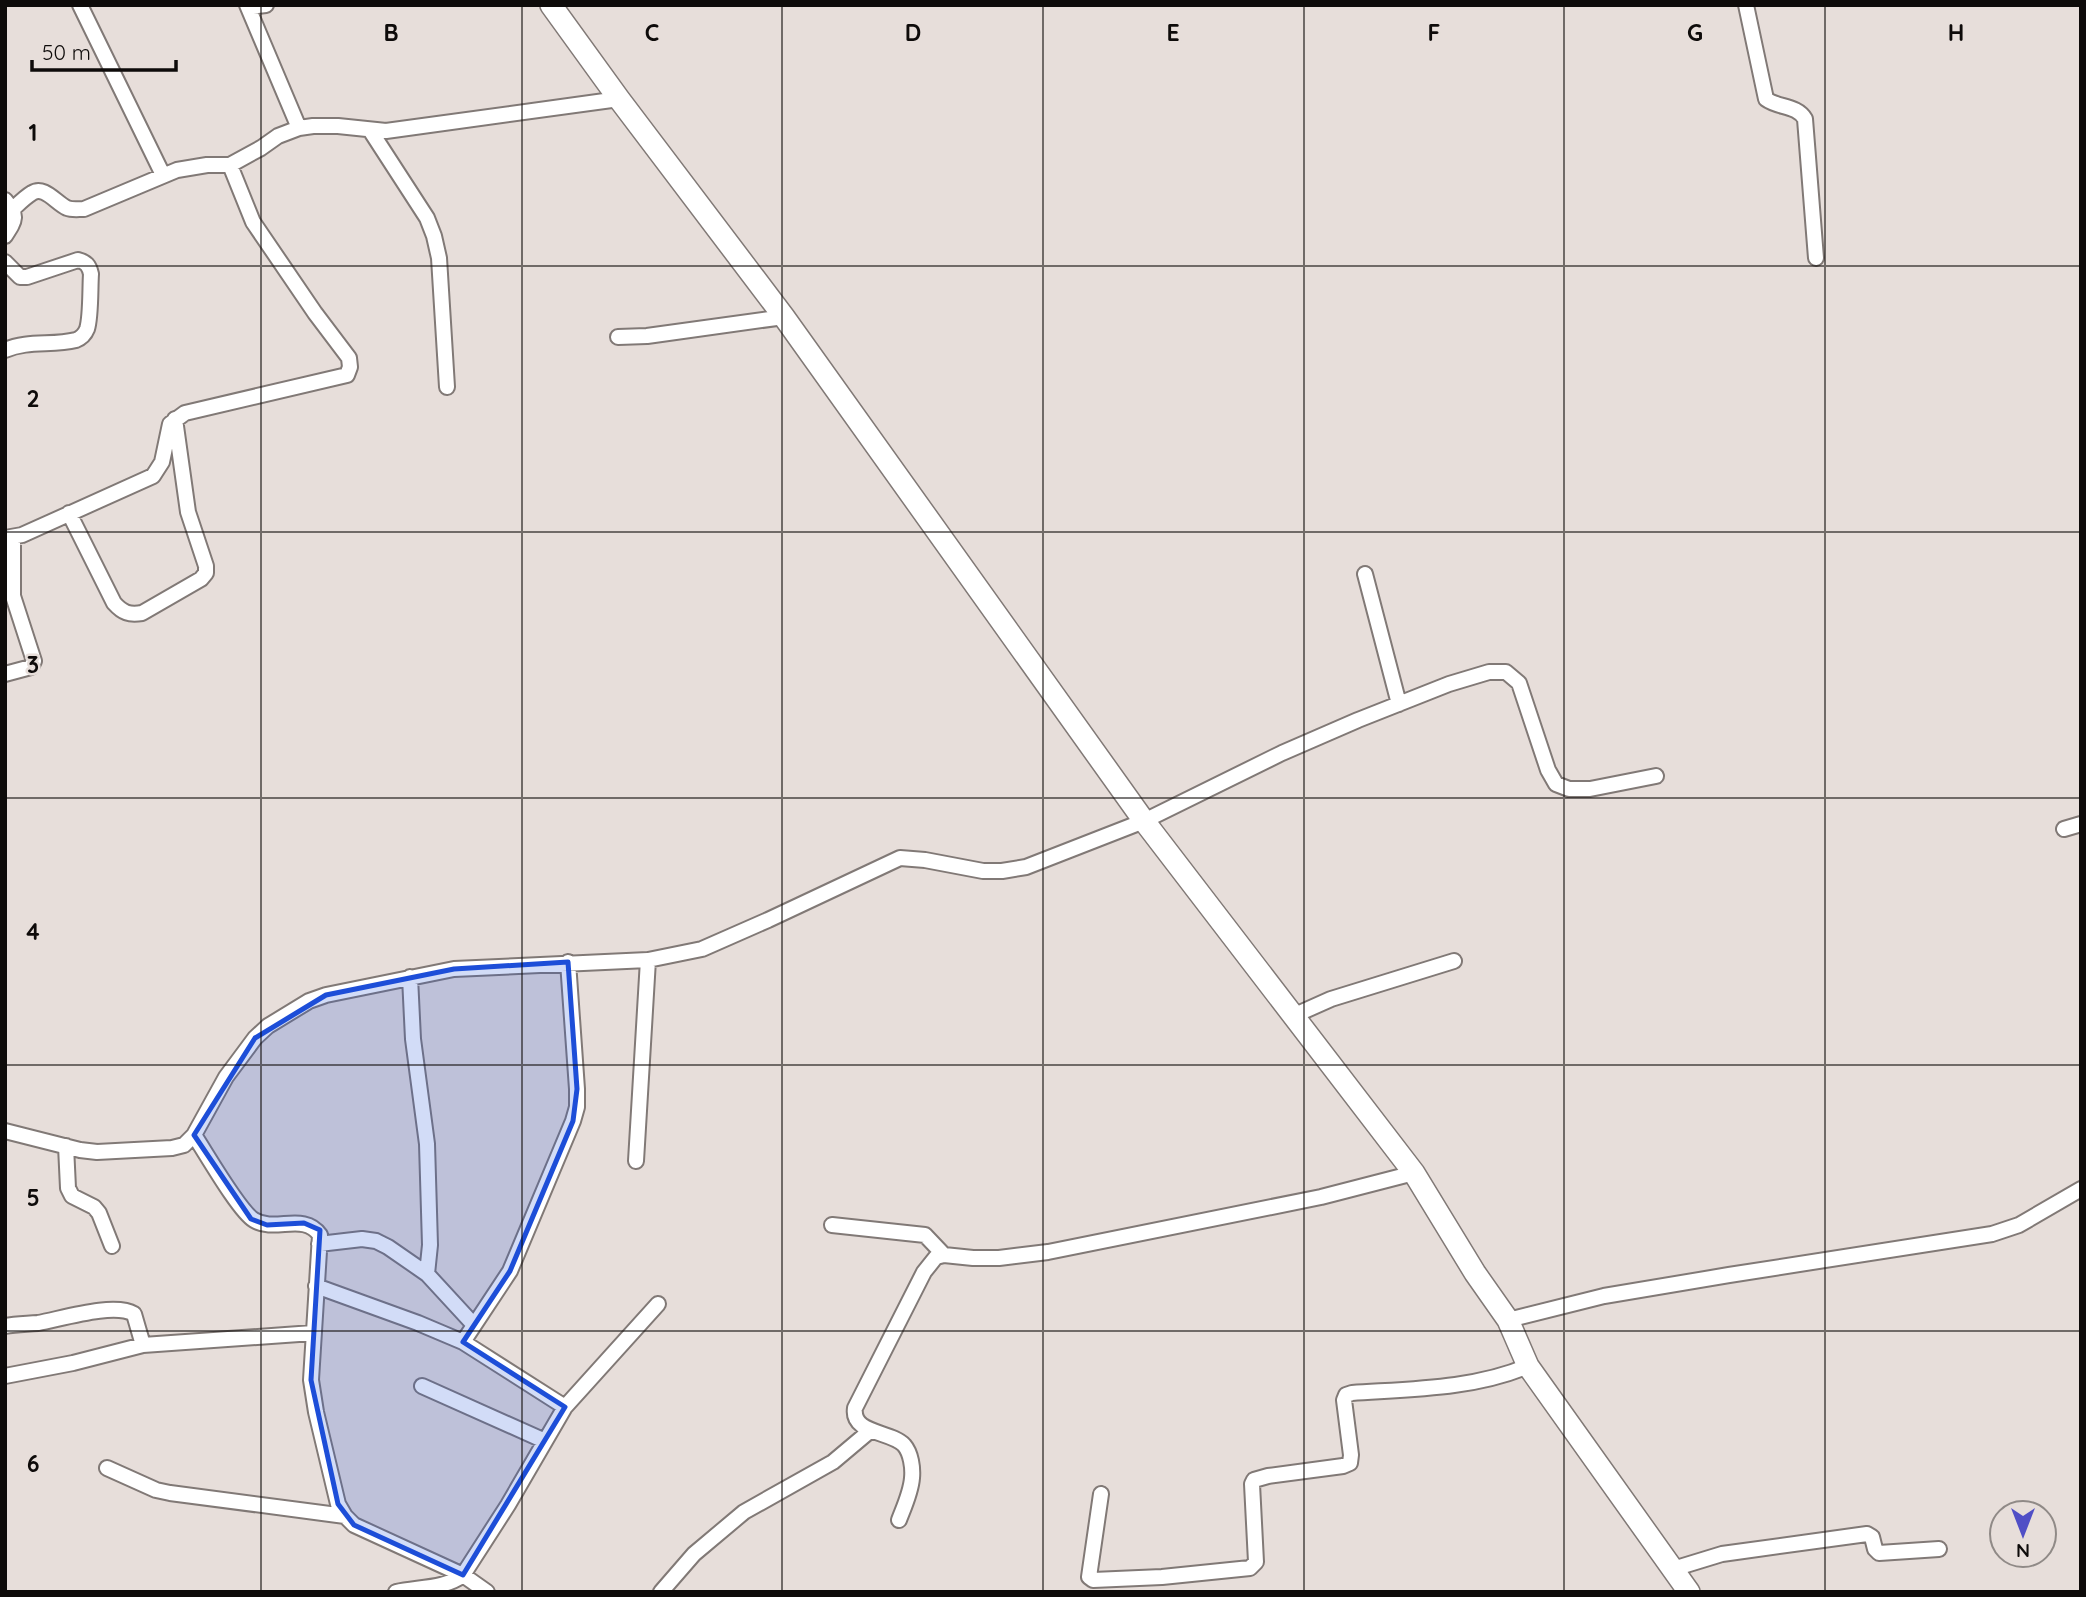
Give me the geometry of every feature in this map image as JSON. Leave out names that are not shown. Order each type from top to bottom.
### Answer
[{"type":"street","points":[[80,5],[163,174]]},
{"type":"street","points":[[266,5],[248,6],[299,128]]},
{"type":"street","points":[[551,5],[618,99],[783,317],[1144,821],[1413,1173],[1475,1273],[1508,1320],[1528,1366],[1689,1592]]},
{"type":"street","points":[[1746,5],[1766,99],[1799,111],[1805,118],[1816,258]]},
{"type":"street","points":[[5,236],[14,222],[8,208],[32,192],[45,192],[70,209],[84,209],[163,174],[207,165],[230,165],[278,136],[299,128],[338,126],[386,131],[618,99]]},
{"type":"street","points":[[370,130],[427,218],[434,236],[439,258],[447,387]]},
{"type":"street","points":[[5,674],[31,667],[34,661],[12,596],[9,538],[153,476],[162,461],[170,424],[184,413],[347,374],[350,367],[349,358],[253,222],[230,165]]},
{"type":"street","points":[[5,262],[20,277],[78,260],[84,261],[91,274],[88,328],[83,336],[75,340],[21,345],[5,350]]},
{"type":"street","points":[[618,337],[647,336],[783,317]]},
{"type":"street","points":[[69,513],[114,603],[122,611],[142,613],[201,579],[206,573],[206,566],[188,512],[175,419]]},
{"type":"street","points":[[1365,574],[1399,704]]},
{"type":"street","points":[[5,1131],[97,1152],[172,1149],[184,1145],[194,1135],[226,1077],[255,1038],[268,1026],[309,1001],[326,995],[454,969],[648,960],[702,949],[900,858],[983,871],[1026,867],[1144,821],[1282,753],[1399,704],[1489,672],[1506,672],[1519,684],[1548,770],[1556,784],[1569,789],[1590,789],[1656,776]]},
{"type":"street","points":[[2063,829],[2081,824]]},
{"type":"street","points":[[636,1161],[648,960]]},
{"type":"street","points":[[1293,1016],[1331,999],[1454,961]]},
{"type":"street","points":[[463,1342],[510,1271],[577,1107],[568,962]]},
{"type":"street","points":[[410,977],[413,1039],[427,1144],[430,1245],[427,1274]]},
{"type":"street","points":[[194,1135],[251,1219],[267,1225],[304,1223],[315,1228],[320,1235],[311,1380],[338,1504],[345,1516],[354,1525],[463,1575],[487,1592]]},
{"type":"street","points":[[66,1146],[68,1188],[72,1196],[94,1207],[99,1213],[112,1246]]},
{"type":"street","points":[[899,1520],[912,1479],[909,1454],[902,1443],[870,1430],[856,1421],[854,1415],[855,1408],[924,1272],[936,1257],[943,1255],[999,1258],[1048,1252],[1321,1197],[1413,1173]]},
{"type":"street","points":[[1508,1320],[1604,1296],[1992,1234],[2019,1225],[2081,1189]]},
{"type":"street","points":[[832,1225],[925,1235],[943,1255]]},
{"type":"street","points":[[319,1244],[362,1239],[376,1241],[388,1247],[427,1274],[474,1325]]},
{"type":"street","points":[[316,1286],[463,1342],[565,1407]]},
{"type":"street","points":[[402,1591],[446,1584],[463,1575],[508,1505],[565,1407],[658,1304]]},
{"type":"street","points":[[5,1326],[38,1323],[92,1312],[128,1310],[134,1314],[143,1345]]},
{"type":"street","points":[[5,1377],[143,1345],[313,1333]]},
{"type":"street","points":[[1101,1494],[1088,1577],[1093,1580],[1247,1569],[1256,1562],[1252,1483],[1256,1478],[1343,1466],[1350,1462],[1343,1400],[1346,1395],[1485,1379],[1528,1366]]},
{"type":"street","points":[[422,1386],[545,1441]]},
{"type":"street","points":[[661,1592],[694,1554],[744,1512],[833,1462],[870,1430]]},
{"type":"street","points":[[107,1468],[156,1490],[170,1493],[345,1516]]},
{"type":"street","points":[[1673,1569],[1722,1554],[1867,1534],[1872,1537],[1875,1549],[1880,1553],[1939,1549]]},
{"type":"street","points":[[1156,1592],[1162,1577]]},
{"type":"highlighted area","points":[[568,962],[577,1089],[573,1121],[510,1271],[463,1342],[565,1407],[463,1575],[354,1525],[338,1504],[311,1380],[320,1230],[304,1223],[267,1225],[251,1219],[194,1135],[255,1038],[326,995],[454,969]]}]
